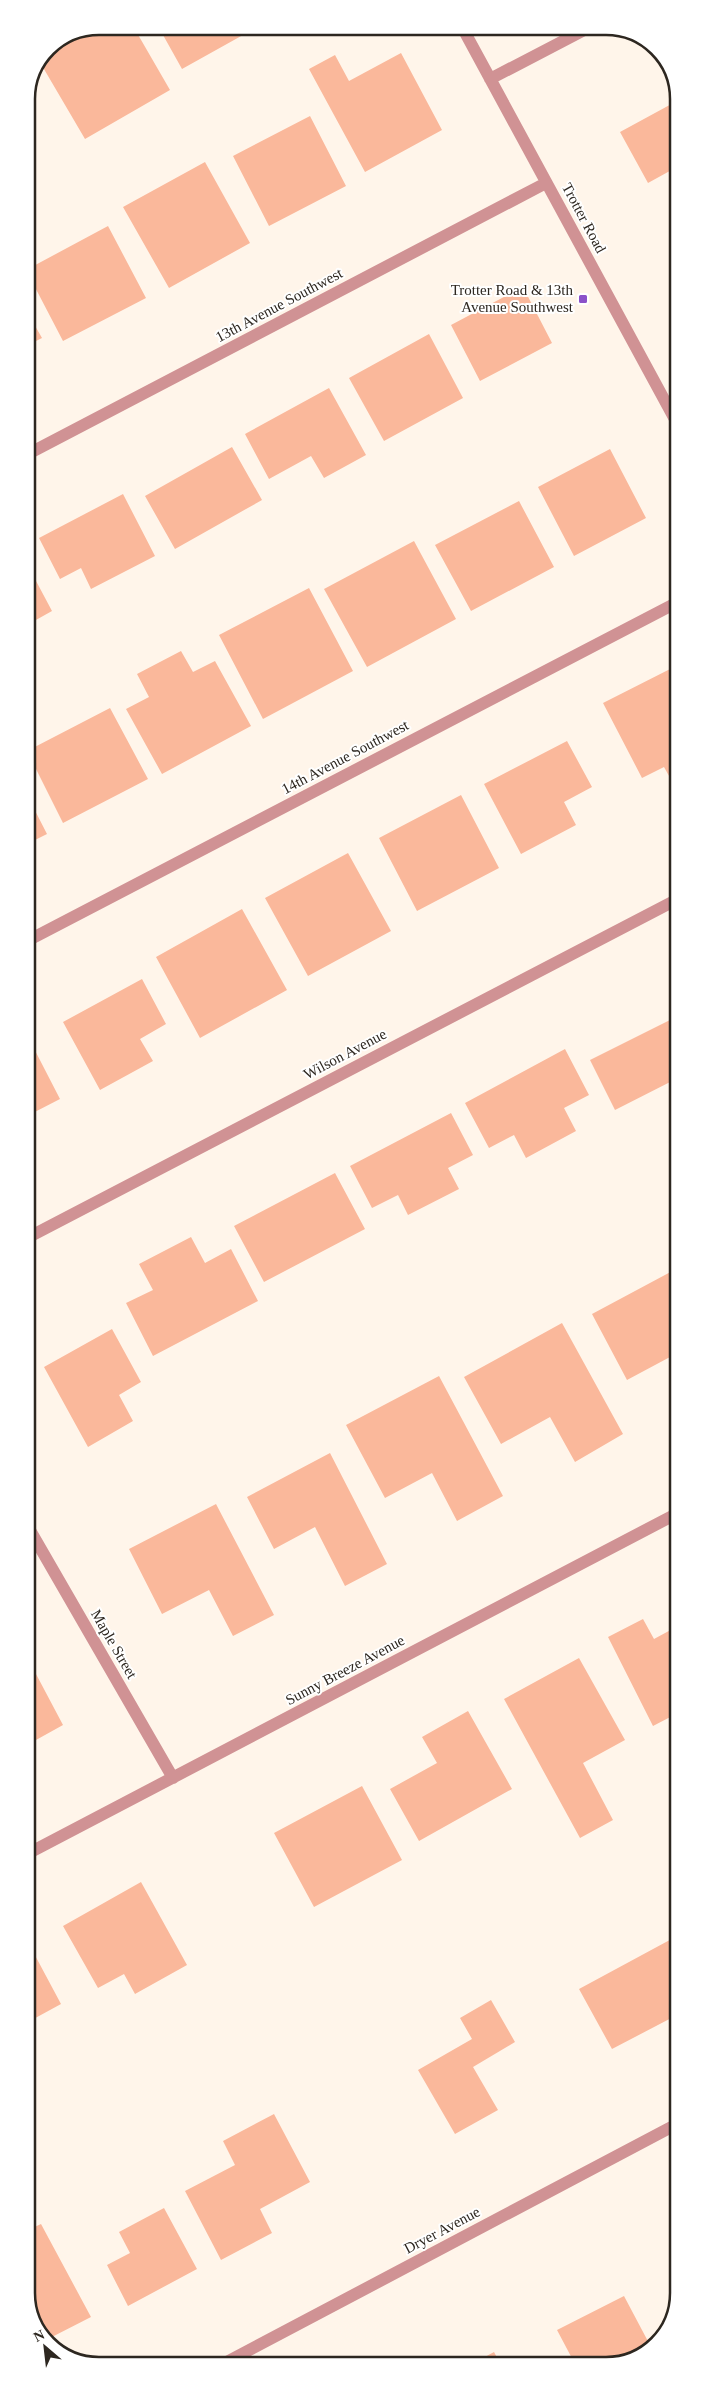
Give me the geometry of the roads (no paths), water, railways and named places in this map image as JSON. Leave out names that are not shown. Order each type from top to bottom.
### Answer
[{"type":"street","name":"Trotter Road","points":[[466,35],[670,411]]},
{"type":"street","points":[[490,79],[575,35]]},
{"type":"street","name":"13th Avenue Southwest","points":[[35,450],[546,183]]},
{"type":"street","name":"14th Avenue Southwest","points":[[35,936],[670,606]]},
{"type":"street","name":"Wilson Avenue","points":[[35,1234],[670,903]]},
{"type":"street","name":"Sunny Breeze Avenue","points":[[35,1850],[670,1517]]},
{"type":"street","name":"Maple Street","points":[[35,1539],[174,1778]]},
{"type":"street","name":"Dryer Avenue","points":[[236,2357],[670,2128]]},
{"type":"place","name":"Trotter Road & 13th Avenue Southwest","points":[[583,299]]}]
